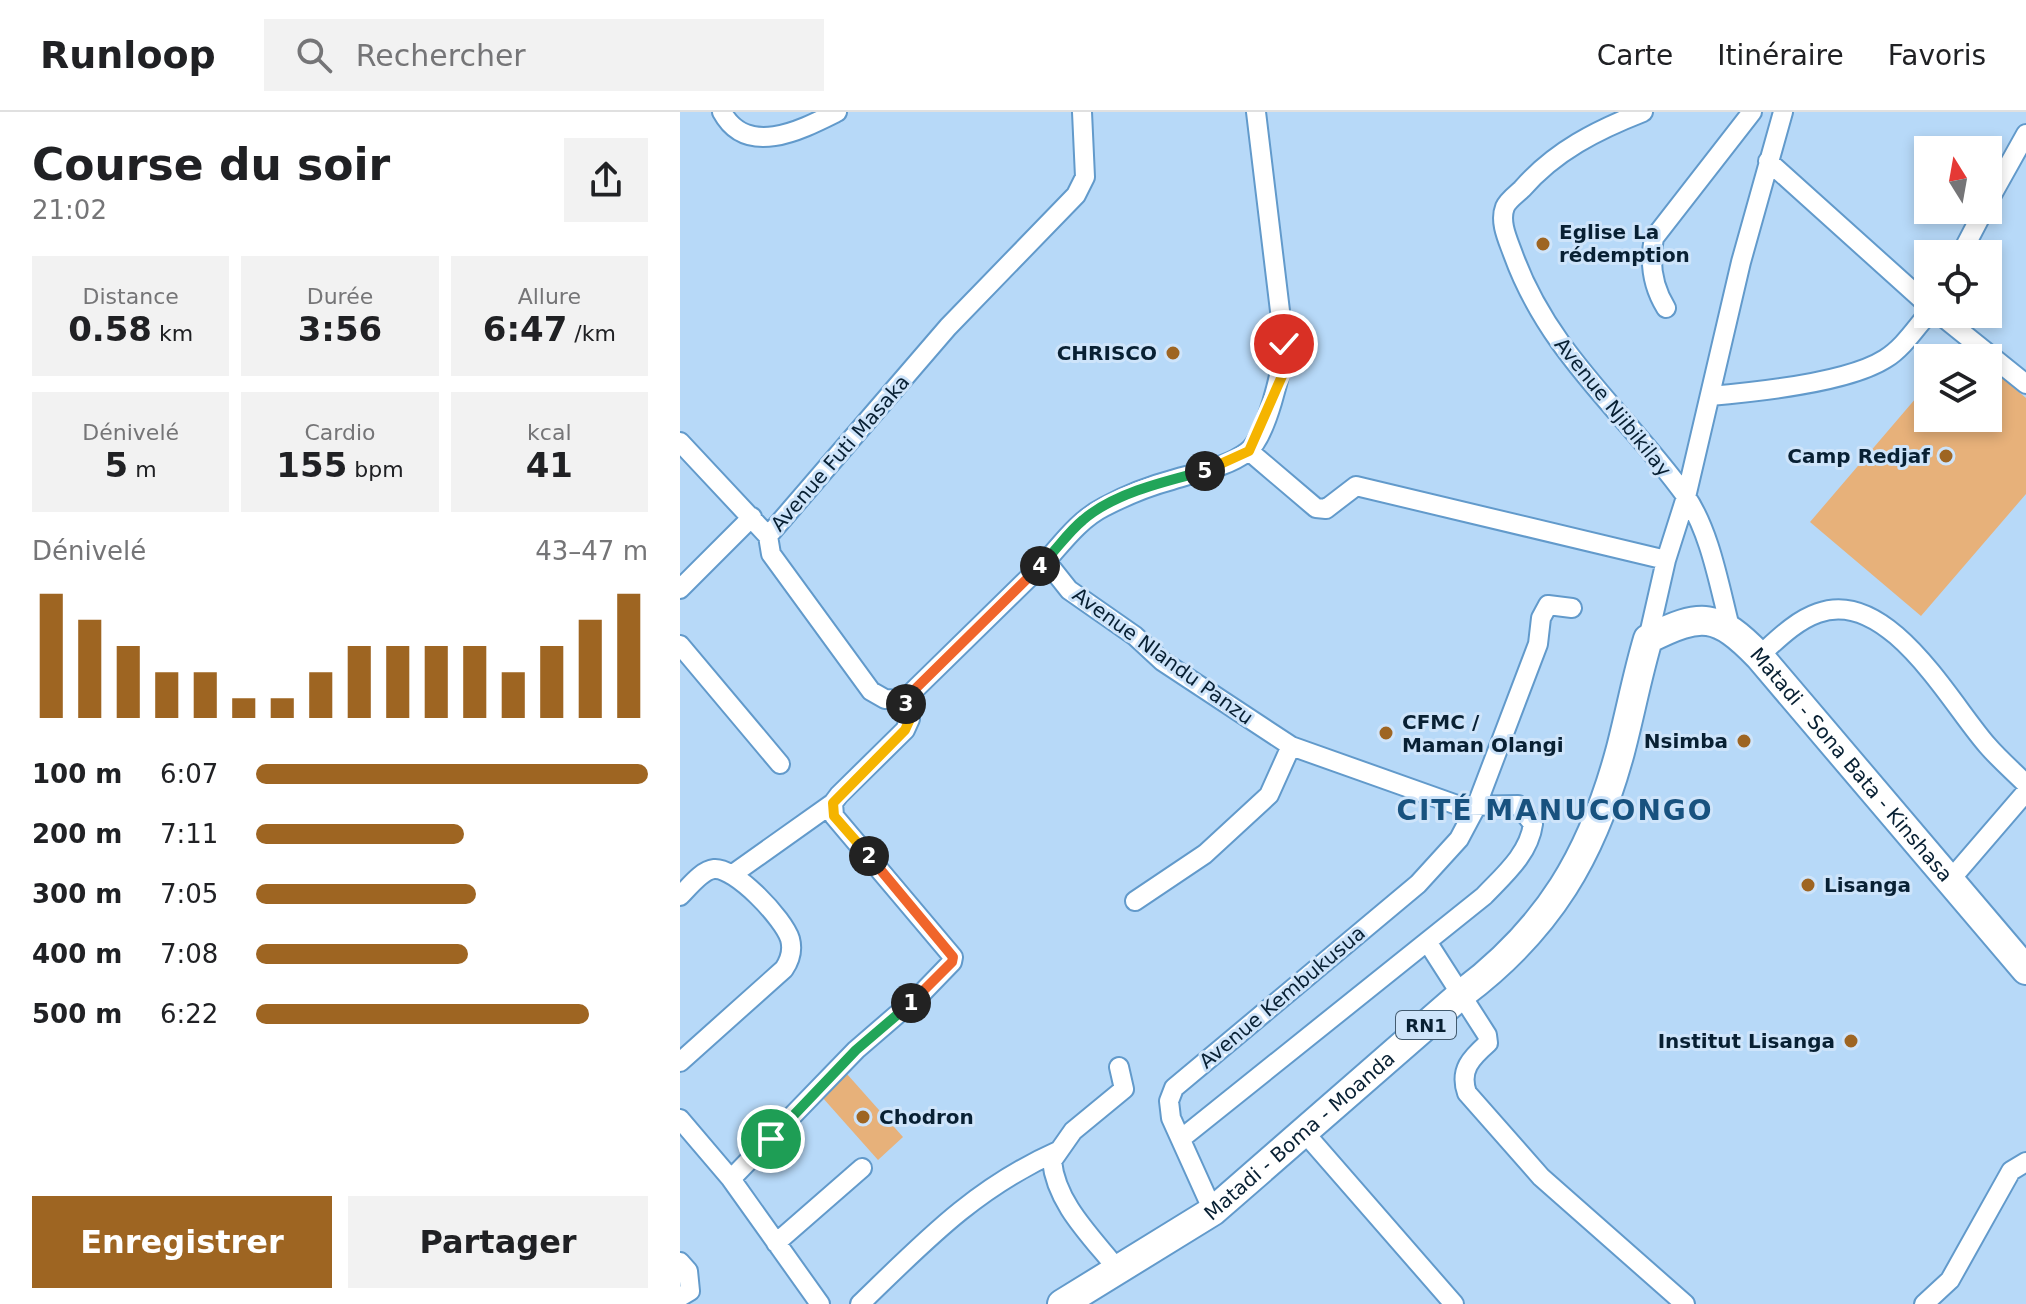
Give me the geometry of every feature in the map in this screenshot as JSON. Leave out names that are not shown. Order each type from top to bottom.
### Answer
[{"type":"highway","points":[[1648,639],[1687,622],[1707,620],[1730,627]]},
{"type":"highway","name":"Matadi - Sona Bata - Kinshasa","points":[[1730,627],[1759,656],[2026,970]]},
{"type":"highway","name":"Matadi - Boma - Moanda","points":[[1062,1304],[1213,1211],[1463,993],[1502,963],[1544,919],[1572,878],[1594,829],[1620,753],[1648,639]]},
{"type":"street","points":[[722,112],[731,128],[754,138],[811,125],[837,112]]},
{"type":"street","name":"Avenue Futi Masaka","points":[[904,700],[885,699],[871,691],[771,554],[768,536],[948,327],[1076,195],[1085,177],[1082,112]]},
{"type":"street","points":[[733,874],[833,803],[905,730],[910,719],[904,700],[1046,561],[1083,520],[1103,507],[1171,480],[1205,471],[1249,451],[1282,376],[1284,344],[1256,112]]},
{"type":"street","name":"Avenue Njibikilay","points":[[1643,112],[1575,143],[1535,172],[1505,206],[1504,229],[1524,286],[1549,328],[1584,377],[1686,497],[1699,524],[1730,627]]},
{"type":"street","points":[[1666,308],[1656,291],[1651,254],[1654,238],[1752,112]]},
{"type":"street","points":[[1648,639],[1783,112]]},
{"type":"street","points":[[2002,177],[2026,134]]},
{"type":"street","points":[[1768,161],[1914,292]]},
{"type":"street","points":[[1710,396],[1760,392],[1820,379],[1884,360],[1916,328]]},
{"type":"street","points":[[1956,328],[2026,384]]},
{"type":"street","points":[[680,442],[768,536]]},
{"type":"street","points":[[1249,451],[1316,508],[1326,509],[1356,486],[1666,560]]},
{"type":"street","points":[[680,589],[752,517]]},
{"type":"street","name":"Avenue Nlandu Panzu","points":[[1046,561],[1069,590],[1135,636],[1162,661],[1291,746],[1441,801],[1476,807],[1518,805],[1533,824],[1531,837],[1518,859],[1484,896],[1428,943]]},
{"type":"street","name":"Avenue Kembukusua","points":[[1213,1211],[1171,1118],[1169,1101],[1174,1088],[1418,884],[1459,839],[1476,807],[1538,644],[1541,618],[1548,605],[1572,608]]},
{"type":"street","points":[[1759,656],[1793,626],[1819,612],[1837,609],[1863,616],[1887,628],[1914,652],[1986,744],[2026,784]]},
{"type":"street","points":[[680,645],[780,764]]},
{"type":"street","points":[[1135,901],[1205,854],[1269,795],[1291,746]]},
{"type":"street","points":[[1951,879],[2026,792]]},
{"type":"street","points":[[731,1179],[856,1050],[922,993],[952,962],[953,957],[834,816],[833,803]]},
{"type":"street","points":[[680,896],[707,870],[717,868],[733,874],[784,927],[790,941],[790,960],[680,1062]]},
{"type":"street","points":[[1182,1138],[1428,943],[1463,993],[1487,1035],[1488,1043],[1464,1069],[1462,1080],[1467,1093],[1541,1177],[1685,1304]]},
{"type":"street","points":[[1118,1270],[1073,1214],[1061,1192],[1052,1161],[1073,1131],[1124,1089],[1119,1067]]},
{"type":"street","points":[[680,1119],[688,1143],[731,1179],[820,1304]]},
{"type":"street","points":[[1304,1132],[1454,1304]]},
{"type":"street","points":[[860,1304],[974,1198],[1013,1171],[1058,1151]]},
{"type":"street","points":[[1924,1304],[1950,1280],[2011,1171],[2026,1162]]},
{"type":"street","points":[[776,1243],[862,1168]]},
{"type":"street","points":[[680,1262],[691,1283],[690,1291],[680,1297]]},
{"type":"shaded area","name":"Camp Redjaf","points":[[2002,378],[2026,398],[2026,494],[1921,616],[1810,522],[1914,400],[1914,432],[2002,432]]},
{"type":"shaded area","name":"Chodron","points":[[847,1074],[903,1137],[878,1160],[822,1097]]},
{"type":"place","name":"Eglise La rédemption","points":[[1543,244]]},
{"type":"place","name":"CHRISCO","points":[[1173,353]]},
{"type":"place","name":"Camp Redjaf","points":[[1946,456]]},
{"type":"place","name":"CFMC / Maman Olangi","points":[[1386,733]]},
{"type":"place","name":"Nsimba","points":[[1744,741]]},
{"type":"place","name":"Lisanga","points":[[1808,885]]},
{"type":"place","name":"Institut Lisanga","points":[[1851,1041]]},
{"type":"place","name":"Chodron","points":[[863,1117]]},
{"type":"district","name":"CITÉ MANUCONGO","points":[[1555,810]]},
{"type":"route","points":[[771,1139],[856,1050],[922,993],[952,962],[953,957],[834,816],[833,803],[905,730],[910,719],[904,700],[1046,561],[1083,520],[1103,507],[1171,480],[1205,471],[1249,451],[1282,376],[1284,344]]}]
